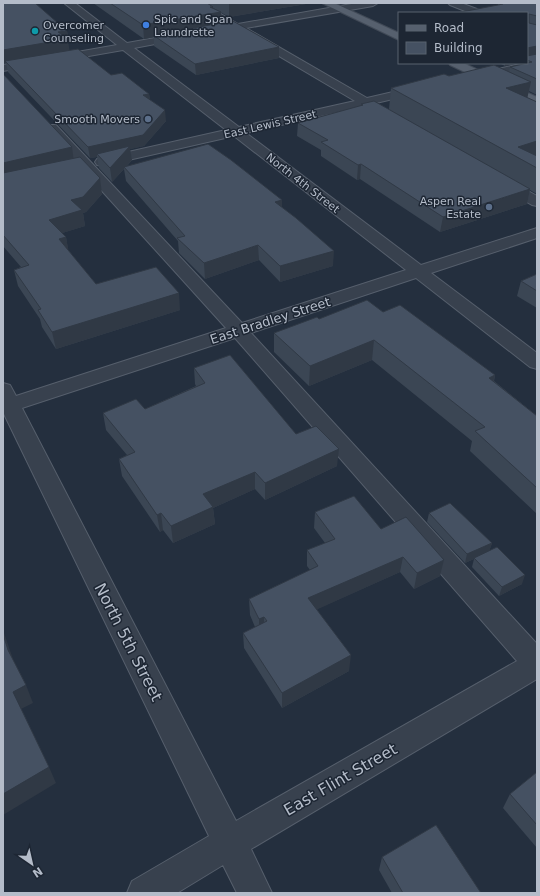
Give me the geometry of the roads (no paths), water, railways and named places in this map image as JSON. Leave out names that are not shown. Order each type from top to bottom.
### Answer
[{"type":"main road","points":[[327,3],[398,37]]},
{"type":"main road","points":[[456,64],[537,102]]},
{"type":"street","name":"North 4th Street","points":[[69,3],[537,363]]},
{"type":"street","points":[[195,3],[379,110]]},
{"type":"street","points":[[221,30],[373,3]]},
{"type":"street","points":[[453,3],[476,12]]},
{"type":"street","points":[[3,68],[190,35]]},
{"type":"street","points":[[460,81],[537,64]]},
{"type":"street","name":"East Lewis Street","points":[[78,167],[431,87]]},
{"type":"street","points":[[39,115],[78,167],[238,330],[537,664]]},
{"type":"street","points":[[489,174],[537,202]]},
{"type":"street","name":"East Bradley Street","points":[[5,400],[238,330],[537,233]]},
{"type":"street","name":"North 5th Street","points":[[5,400],[255,893]]},
{"type":"street","name":"East Flint Street","points":[[144,893],[537,664]]},
{"type":"place","name":"Spic and Span Laundrette","points":[[146,25]]},
{"type":"place","name":"Overcomer Counseling","points":[[35,31]]},
{"type":"place","name":"Smooth Movers","points":[[148,119]]},
{"type":"place","name":"Aspen Real Estate","points":[[489,207]]}]
